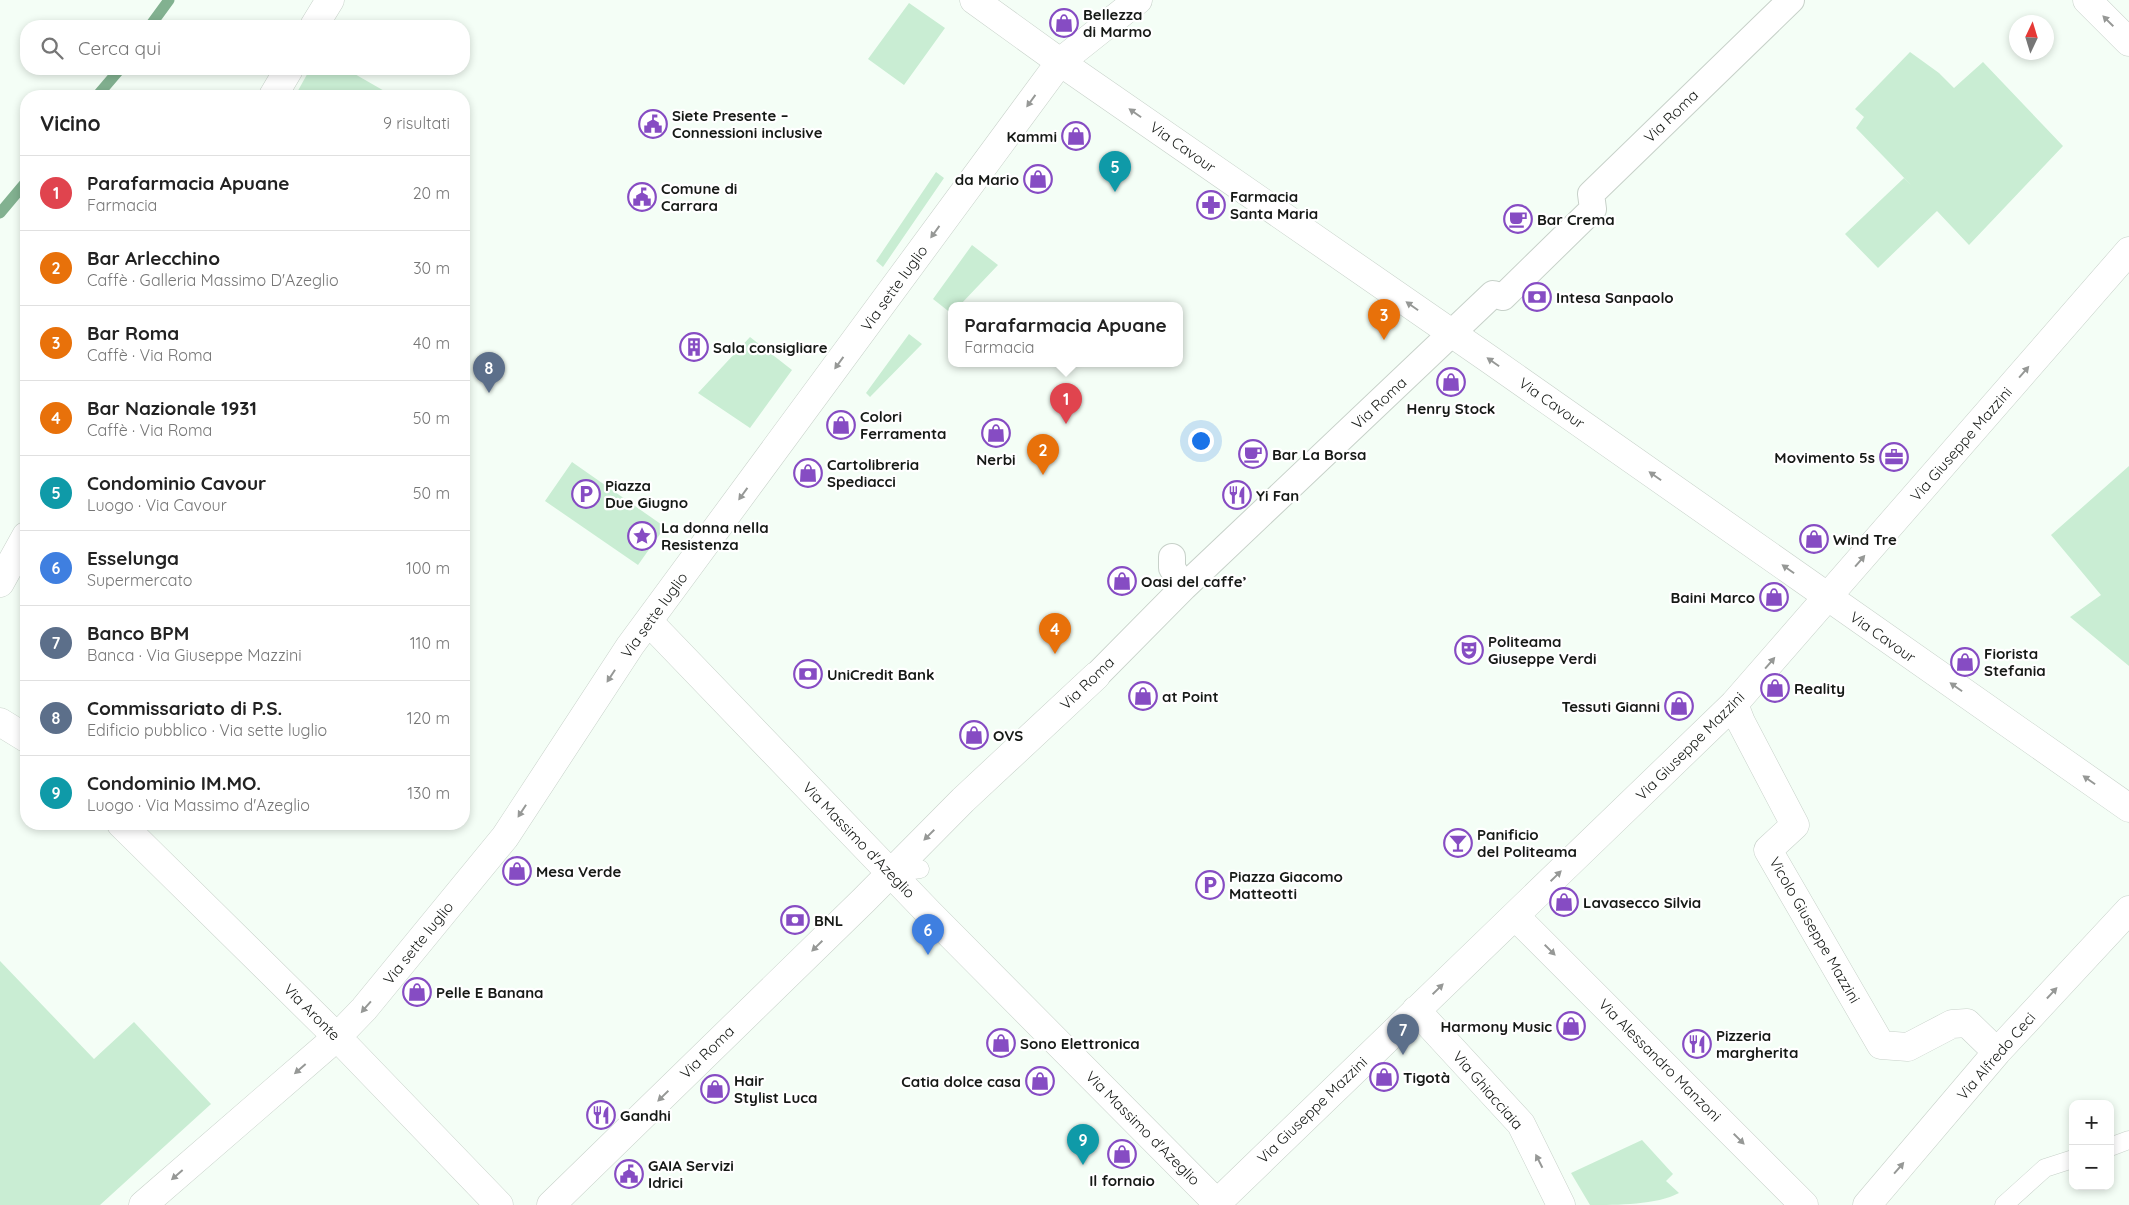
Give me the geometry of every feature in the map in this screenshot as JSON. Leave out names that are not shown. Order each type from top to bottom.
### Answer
[{"type":"street","points":[[318,20],[330,0]]},
{"type":"street","name":"Via Cavour","points":[[974,0],[1060,62],[1452,333],[2129,808]]},
{"type":"street","name":"Via sette luglio","points":[[143,1205],[337,1037],[364,1009],[505,837],[630,646],[1060,62],[1138,0]]},
{"type":"street","name":"Via Roma","points":[[551,1205],[892,873],[963,800],[1096,676],[1184,587],[1493,294],[1503,297],[1593,209],[1591,194],[1791,0]]},
{"type":"street","points":[[2088,0],[2129,42]]},
{"type":"street","points":[[277,90],[285,75]]},
{"type":"street","name":"Via Giuseppe Mazzini","points":[[1217,1204],[1734,704],[2129,251]]},
{"type":"street","points":[[0,583],[20,547]]},
{"type":"street","points":[[1172,557],[1172,568],[1184,587]]},
{"type":"street","name":"Via Massimo d'Azeglio","points":[[649,622],[930,914],[1217,1204]]},
{"type":"street","name":"Vicolo Giuseppe Mazzini","points":[[1734,704],[1741,722],[1795,825],[1768,850],[1881,1045],[1908,1047],[1952,1024],[1967,1023],[1997,1052]]},
{"type":"street","points":[[0,722],[20,734]]},
{"type":"street","name":"Via Aronte","points":[[127,830],[337,1037],[500,1205]]},
{"type":"street","name":"Via Alfredo Ceci","points":[[1867,1205],[1997,1052],[2129,910]]},
{"type":"street","name":"Via Alessandro Manzoni","points":[[1515,916],[1804,1205]]},
{"type":"street","name":"Via Ghiacciaia","points":[[1416,1010],[1521,1124],[1562,1205]]},
{"type":"lane","points":[[892,873],[920,870]]},
{"type":"lane","points":[[2114,1146],[2129,1140]]},
{"type":"lane","points":[[2004,1205],[2045,1168],[2069,1160]]},
{"type":"green space","points":[[909,3],[945,28],[904,85],[868,59]]},
{"type":"green space","points":[[1910,52],[1939,73],[1954,88],[1983,62],[2063,146],[1969,245],[1937,211],[1878,268],[1845,234],[1904,178],[1911,185],[1856,128],[1864,117],[1855,109]]},
{"type":"green space","points":[[307,75],[356,75],[383,90],[298,90]]},
{"type":"green space","points":[[936,172],[944,178],[883,267],[876,261]]},
{"type":"green space","points":[[972,245],[998,265],[963,302],[948,302],[948,311],[933,299]]},
{"type":"green space","points":[[909,334],[922,344],[870,397],[866,393]]},
{"type":"green space","points":[[750,337],[792,370],[750,428],[698,393]]},
{"type":"green space","points":[[572,462],[665,527],[638,565],[545,501]]},
{"type":"green space","points":[[2129,466],[2129,666],[2070,617],[2101,595],[2051,535]]},
{"type":"green space","points":[[0,961],[94,1059],[134,1022],[211,1104],[100,1205],[0,1205]]},
{"type":"green space","points":[[1642,1140],[1673,1174],[1666,1181],[1679,1193],[1648,1202],[1590,1205],[1571,1173]]},
{"type":"waterway","points":[[154,20],[169,0]]},
{"type":"waterway","points":[[102,90],[115,75]]},
{"type":"waterway","points":[[0,213],[20,189]]},
{"type":"place","name":"Bellezza di Marmo","points":[[1064,23]]},
{"type":"place","name":"Siete Presente – Connessioni inclusive","points":[[653,124]]},
{"type":"place","name":"Kammi","points":[[1076,136]]},
{"type":"place","name":"da Mario","points":[[1038,179]]},
{"type":"place","name":"Condominio Cavour","points":[[1115,192]]},
{"type":"place","name":"Comune di Carrara","points":[[642,197]]},
{"type":"place","name":"Farmacia Santa Maria","points":[[1211,205]]},
{"type":"place","name":"Bar Crema","points":[[1518,219]]},
{"type":"place","name":"Intesa Sanpaolo","points":[[1537,297]]},
{"type":"place","name":"Bar Roma","points":[[1384,340]]},
{"type":"place","name":"Sala consigliare","points":[[694,347]]},
{"type":"place","name":"Henry Stock","points":[[1451,382]]},
{"type":"place","name":"Commissariato di P.S.","points":[[489,393]]},
{"type":"place","name":"Parafarmacia Apuane","points":[[1066,424]]},
{"type":"place","name":"Colori Ferramenta","points":[[841,425]]},
{"type":"place","name":"Nerbi","points":[[996,433]]},
{"type":"place","name":"Bar La Borsa","points":[[1253,454]]},
{"type":"place","name":"Movimento 5s","points":[[1894,457]]},
{"type":"place","name":"Cartolibreria Spediacci","points":[[808,473]]},
{"type":"place","name":"Bar Arlecchino","points":[[1043,475]]},
{"type":"place","name":"Piazza Due Giugno","points":[[586,494]]},
{"type":"place","name":"Yi Fan","points":[[1237,495]]},
{"type":"place","name":"La donna nella Resistenza","points":[[642,536]]},
{"type":"place","name":"Wind Tre","points":[[1814,539]]},
{"type":"place","name":"Oasi del caffe’","points":[[1122,581]]},
{"type":"place","name":"Baini Marco","points":[[1774,597]]},
{"type":"place","name":"Politeama Giuseppe Verdi","points":[[1469,650]]},
{"type":"place","name":"Bar Nazionale 1931","points":[[1055,654]]},
{"type":"place","name":"Fiorista Stefania","points":[[1965,662]]},
{"type":"place","name":"UniCredit Bank","points":[[808,674]]},
{"type":"place","name":"Reality","points":[[1775,688]]},
{"type":"place","name":"at Point","points":[[1143,696]]},
{"type":"place","name":"Tessuti Gianni","points":[[1679,706]]},
{"type":"place","name":"OVS","points":[[974,735]]},
{"type":"place","name":"Panificio del Politeama","points":[[1458,843]]},
{"type":"place","name":"Mesa Verde","points":[[517,871]]},
{"type":"place","name":"Piazza Giacomo Matteotti","points":[[1210,885]]},
{"type":"place","name":"Lavasecco Silvia","points":[[1564,902]]},
{"type":"place","name":"BNL","points":[[795,920]]},
{"type":"place","name":"Esselunga","points":[[928,955]]},
{"type":"place","name":"Pelle E Banana","points":[[417,992]]},
{"type":"place","name":"Harmony Music","points":[[1571,1026]]},
{"type":"place","name":"Sono Elettronica","points":[[1001,1043]]},
{"type":"place","name":"Pizzeria margherita","points":[[1697,1044]]},
{"type":"place","name":"Banco BPM","points":[[1403,1055]]},
{"type":"place","name":"Tigotà","points":[[1384,1077]]},
{"type":"place","name":"Catia dolce casa","points":[[1040,1081]]},
{"type":"place","name":"Hair Stylist Luca","points":[[715,1089]]},
{"type":"place","name":"Gandhi","points":[[601,1115]]},
{"type":"place","name":"Il fornaio","points":[[1122,1154]]},
{"type":"place","name":"Condominio IM.MO.","points":[[1083,1165]]},
{"type":"place","name":"GAIA Servizi Idrici","points":[[629,1174]]}]
